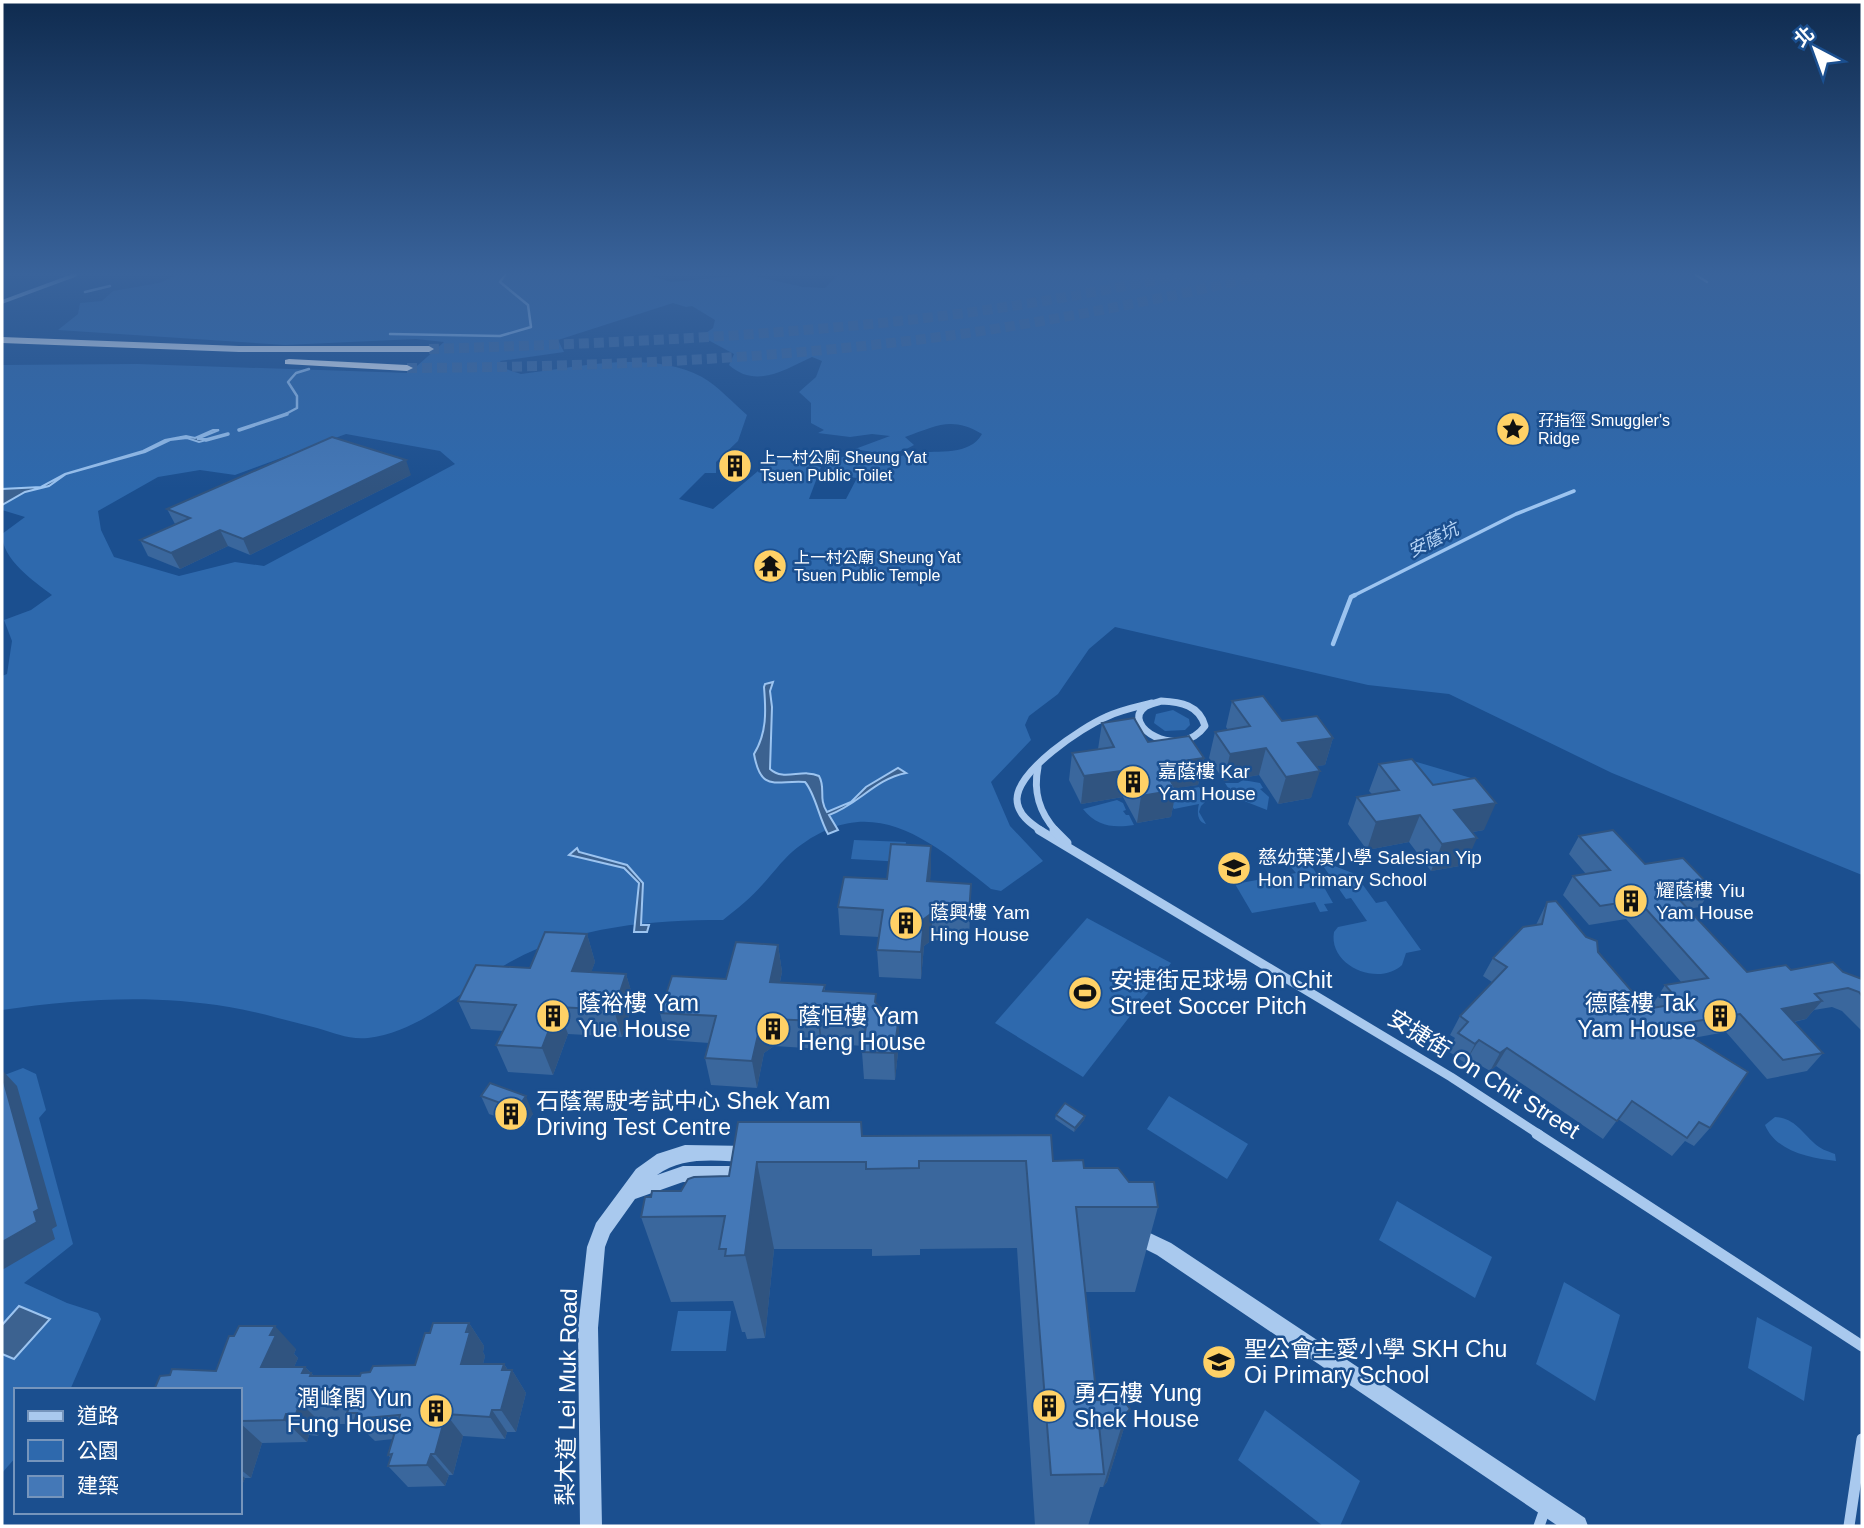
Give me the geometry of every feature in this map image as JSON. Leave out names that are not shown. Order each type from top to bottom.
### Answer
[{"type":"highway","points":[[168,346],[429,349]]},
{"type":"highway","points":[[2,352],[162,355],[407,368]]},
{"type":"street","points":[[1127,725],[1165,741],[1187,741],[1203,733],[1205,726],[1200,713],[1192,707],[1172,701],[1152,703],[1140,713],[1141,726],[1146,732]]},
{"type":"street","name":"安捷街 On Chit Street","points":[[1152,703],[1117,713],[1090,727],[1039,764],[1023,779],[1019,788],[1019,808],[1024,817],[1034,826],[1484,1098],[1862,1346]]},
{"type":"street","name":"安捷街 On Chit Street","points":[[1090,727],[1116,724]]},
{"type":"street","name":"安捷街 On Chit Street","points":[[1039,764],[1035,786],[1040,807],[1057,833],[1075,850]]},
{"type":"street","name":"梨木道 Lei Muk Road","points":[[590,1526],[588,1328],[596,1247],[602,1229],[642,1175],[663,1160],[685,1153],[764,1156]]},
{"type":"street","points":[[627,1193],[682,1174],[767,1175]]},
{"type":"street","points":[[1118,1226],[1164,1248],[1577,1526]]},
{"type":"street","points":[[1849,1526],[1862,1439]]},
{"type":"street","points":[[1539,1526],[1546,1504]]},
{"type":"green space","points":[[439,346],[561,346],[564,352],[500,361],[506,369],[521,374],[636,362],[681,369],[702,377],[747,415],[738,441],[716,462],[716,473],[705,473],[679,499],[713,509],[776,456],[821,467],[809,499],[846,499],[857,478],[822,474],[833,460],[849,456],[889,458],[953,451],[970,446],[982,434],[952,424],[926,429],[905,437],[914,445],[892,453],[855,449],[890,436],[872,434],[850,437],[818,433],[824,430],[811,423],[811,403],[799,392],[816,377],[822,361],[812,357],[781,372],[749,376],[729,365],[734,354],[720,346],[1862,346],[1862,875],[1612,773],[1449,694],[1368,685],[1115,627],[1089,649],[1058,694],[1029,716],[1025,725],[1031,740],[991,782],[1010,826],[1043,861],[1001,891],[991,889],[944,853],[896,827],[872,822],[847,824],[820,833],[792,852],[754,894],[723,920],[669,921],[615,927],[562,940],[512,961],[443,1007],[388,1034],[368,1038],[348,1037],[240,1009],[171,1000],[87,1001],[2,1010],[2,676],[7,674],[12,641],[4,620],[31,610],[52,595],[20,569],[3,544],[2,534],[25,517],[2,510],[2,365],[137,364],[409,373]],"holes":[[[346,434],[440,451],[455,464],[264,566],[235,562],[179,576],[114,557],[101,530],[98,511],[158,477],[200,470],[235,475]]]},
{"type":"green space","points":[[1173,710],[1189,719],[1190,725],[1185,730],[1165,731],[1154,723],[1156,714]]},
{"type":"green space","points":[[1410,760],[1471,778],[1466,799],[1404,780]]},
{"type":"green space","points":[[1243,780],[1260,783],[1263,788],[1260,789],[1269,797],[1267,810],[1234,797],[1225,783],[1238,783]]},
{"type":"green space","points":[[1199,787],[1207,800],[1199,812],[1206,824],[1199,819],[1198,813],[1199,804],[1174,809],[1171,804],[1175,791],[1176,794],[1183,793],[1182,790]]},
{"type":"green space","points":[[1117,800],[1123,803],[1126,810],[1123,811],[1129,815],[1134,825],[1106,825],[1094,820],[1083,809]]},
{"type":"green space","points":[[854,840],[906,842],[903,862],[851,859]]},
{"type":"green space","points":[[1305,854],[1333,903],[1324,904],[1328,911],[1320,912],[1315,902],[1252,913],[1235,884],[1296,873],[1290,866]]},
{"type":"green space","points":[[1319,860],[1355,874],[1376,903],[1386,901],[1421,950],[1406,953],[1402,965],[1381,974],[1357,970],[1347,963],[1334,944],[1334,932],[1338,927],[1367,921],[1351,898],[1346,899]]},
{"type":"green space","name":"安捷街足球場 On Chit Street Soccer Pitch","points":[[1087,918],[1171,963],[1083,1077],[995,1023]]},
{"type":"green space","points":[[23,1068],[36,1074],[46,1110],[39,1118],[73,1244],[24,1283],[67,1303],[98,1313],[101,1319],[71,1388],[14,1388],[14,1459],[2,1473],[2,1076]]},
{"type":"green space","points":[[1169,1096],[1248,1144],[1227,1179],[1147,1129]]},
{"type":"green space","points":[[1775,1117],[1792,1123],[1816,1145],[1835,1154],[1836,1161],[1795,1152],[1777,1142],[1765,1125]]},
{"type":"green space","points":[[1397,1201],[1492,1257],[1475,1298],[1379,1240]]},
{"type":"green space","points":[[1564,1282],[1620,1315],[1595,1401],[1536,1364]]},
{"type":"green space","points":[[678,1311],[731,1311],[726,1351],[671,1351]]},
{"type":"green space","points":[[1757,1317],[1812,1347],[1804,1401],[1748,1368]]},
{"type":"green space","points":[[1265,1410],[1360,1481],[1340,1526],[1323,1526],[1238,1460]]},
{"type":"shaded area","points":[[219,430],[197,439],[210,439],[199,442],[187,438],[170,440],[145,452],[66,474],[49,486],[25,492],[2,505],[2,489],[41,487],[65,474],[143,451],[165,440],[186,436],[195,438]]},
{"type":"shaded area","points":[[773,682],[770,691],[770,769],[775,773],[787,775],[806,773],[819,776],[827,812],[851,802],[866,787],[898,768],[906,773],[885,781],[849,805],[829,815],[838,830],[828,834],[805,782],[771,782],[761,775],[757,766],[754,754],[763,730],[764,687],[765,684]]},
{"type":"shaded area","points":[[577,848],[579,852],[627,865],[643,883],[641,925],[649,925],[647,932],[634,932],[639,883],[624,868],[569,855]]},
{"type":"shaded area","points":[[19,1306],[50,1319],[14,1359],[2,1354],[2,1325]]},
{"type":"building","points":[[332,437],[406,460],[243,539],[220,530],[171,553],[140,540],[190,518],[167,509]]},
{"type":"building","points":[[1263,696],[1282,721],[1317,716],[1333,738],[1298,743],[1320,771],[1286,777],[1266,748],[1230,754],[1215,732],[1250,726],[1232,701]]},
{"type":"building","points":[[1134,718],[1148,742],[1189,736],[1204,758],[1161,764],[1176,790],[1141,796],[1128,770],[1084,776],[1072,753],[1114,747],[1102,723]]},
{"type":"building","points":[[1412,759],[1433,785],[1475,778],[1496,803],[1454,810],[1477,838],[1442,844],[1420,815],[1376,822],[1357,797],[1399,790],[1379,764]]},
{"type":"building","points":[[1613,830],[1645,864],[1683,858],[1712,888],[1674,894],[1747,972],[1786,965],[1791,970],[1833,962],[1843,972],[1862,979],[1862,996],[1848,988],[1815,994],[1822,1001],[1782,1009],[1823,1053],[1783,1060],[1740,1014],[1672,1025],[1748,1072],[1710,1128],[1699,1122],[1687,1138],[1632,1101],[1617,1121],[1507,1048],[1500,1053],[1479,1040],[1475,1044],[1458,1033],[1468,1022],[1460,1016],[1507,967],[1493,958],[1523,927],[1542,924],[1547,902],[1556,901],[1586,937],[1597,941],[1598,952],[1647,1009],[1681,1003],[1665,985],[1708,978],[1638,900],[1600,906],[1573,876],[1610,870],[1579,836]]},
{"type":"building","points":[[891,844],[931,846],[927,881],[971,884],[969,914],[932,913],[924,919],[921,952],[877,950],[883,910],[838,907],[844,877],[887,879]]},
{"type":"building","points":[[545,932],[587,934],[572,971],[626,974],[614,1010],[558,1007],[542,1048],[496,1045],[516,1005],[458,1001],[476,965],[530,968]]},
{"type":"building","points":[[736,942],[778,945],[770,982],[825,985],[823,991],[876,994],[875,1002],[888,1015],[899,1016],[894,1053],[862,1052],[867,1019],[819,1015],[818,1021],[770,1019],[760,1026],[752,1061],[705,1058],[716,1016],[660,1013],[672,976],[726,979]]},
{"type":"building","points":[[2,1075],[39,1209],[34,1212],[37,1222],[2,1242]]},
{"type":"building","points":[[490,1083],[526,1096],[517,1109],[481,1096]]},
{"type":"building","points":[[1065,1103],[1085,1116],[1075,1128],[1056,1115]]},
{"type":"building","points":[[738,1122],[861,1122],[862,1136],[1051,1135],[1053,1161],[1083,1160],[1084,1168],[1118,1168],[1129,1182],[1154,1182],[1158,1207],[1076,1207],[1097,1400],[1124,1401],[1130,1409],[1125,1415],[1098,1415],[1104,1474],[1051,1475],[1026,1161],[919,1161],[919,1168],[866,1169],[866,1162],[757,1162],[745,1255],[725,1256],[726,1249],[719,1249],[725,1216],[641,1217],[645,1197],[651,1197],[652,1191],[681,1191],[688,1179],[694,1177],[729,1176]]},
{"type":"building","points":[[433,1323],[469,1323],[466,1332],[470,1332],[461,1364],[504,1364],[502,1370],[512,1370],[501,1410],[492,1410],[490,1417],[446,1414],[435,1454],[431,1454],[427,1465],[388,1466],[392,1454],[388,1455],[400,1415],[355,1419],[357,1413],[347,1413],[351,1401],[300,1402],[296,1414],[286,1414],[284,1420],[242,1421],[242,1388],[155,1388],[160,1376],[170,1375],[172,1369],[216,1371],[229,1336],[234,1336],[239,1326],[275,1326],[270,1335],[276,1335],[261,1367],[305,1367],[302,1373],[311,1373],[310,1376],[360,1376],[361,1373],[370,1372],[373,1366],[415,1365],[425,1333],[430,1333]]},
{"type":"waterway","points":[[284,415],[297,408],[297,396],[288,382],[296,373],[309,369]]},
{"type":"waterway","points":[[239,430],[284,415]]},
{"type":"waterway","points":[[206,440],[228,434]]},
{"type":"waterway","name":"安蔭坑","points":[[1351,597],[1516,514],[1574,491]]},
{"type":"waterway","name":"安蔭坑","points":[[1351,597],[1355,595]]},
{"type":"waterway","name":"安蔭坑","points":[[1333,644],[1351,597]]},
{"type":"tunnel","points":[[429,349],[508,346]]},
{"type":"tunnel","points":[[407,368],[678,361],[858,346]]},
{"type":"place","name":"孖指徑 Smuggler's Ridge","points":[[1513,429]]},
{"type":"place","name":"上一村公廁 Sheung Yat Tsuen Public Toilet","points":[[735,466]]},
{"type":"place","name":"上一村公廟 Sheung Yat Tsuen Public Temple","points":[[770,566]]},
{"type":"place","name":"嘉蔭樓 Kar Yam House","points":[[1133,782]]},
{"type":"place","name":"慈幼葉漢小學 Salesian Yip Hon Primary School","points":[[1234,868]]},
{"type":"place","name":"耀蔭樓 Yiu Yam House","points":[[1631,901]]},
{"type":"place","name":"蔭興樓 Yam Hing House","points":[[906,923]]},
{"type":"place","name":"安捷街足球場 On Chit Street Soccer Pitch","points":[[1085,993]]},
{"type":"place","name":"蔭裕樓 Yam Yue House","points":[[553,1016]]},
{"type":"place","name":"德蔭樓 Tak Yam House","points":[[1720,1016]]},
{"type":"place","name":"蔭恒樓 Yam Heng House","points":[[773,1029]]},
{"type":"place","name":"石蔭駕駛考試中心 Shek Yam Driving Test Centre","points":[[511,1114]]},
{"type":"place","name":"聖公會主愛小學 SKH Chu Oi Primary School","points":[[1219,1362]]},
{"type":"place","name":"勇石樓 Yung Shek House","points":[[1049,1406]]},
{"type":"place","name":"潤峰閣 Yun Fung House","points":[[436,1411]]}]
